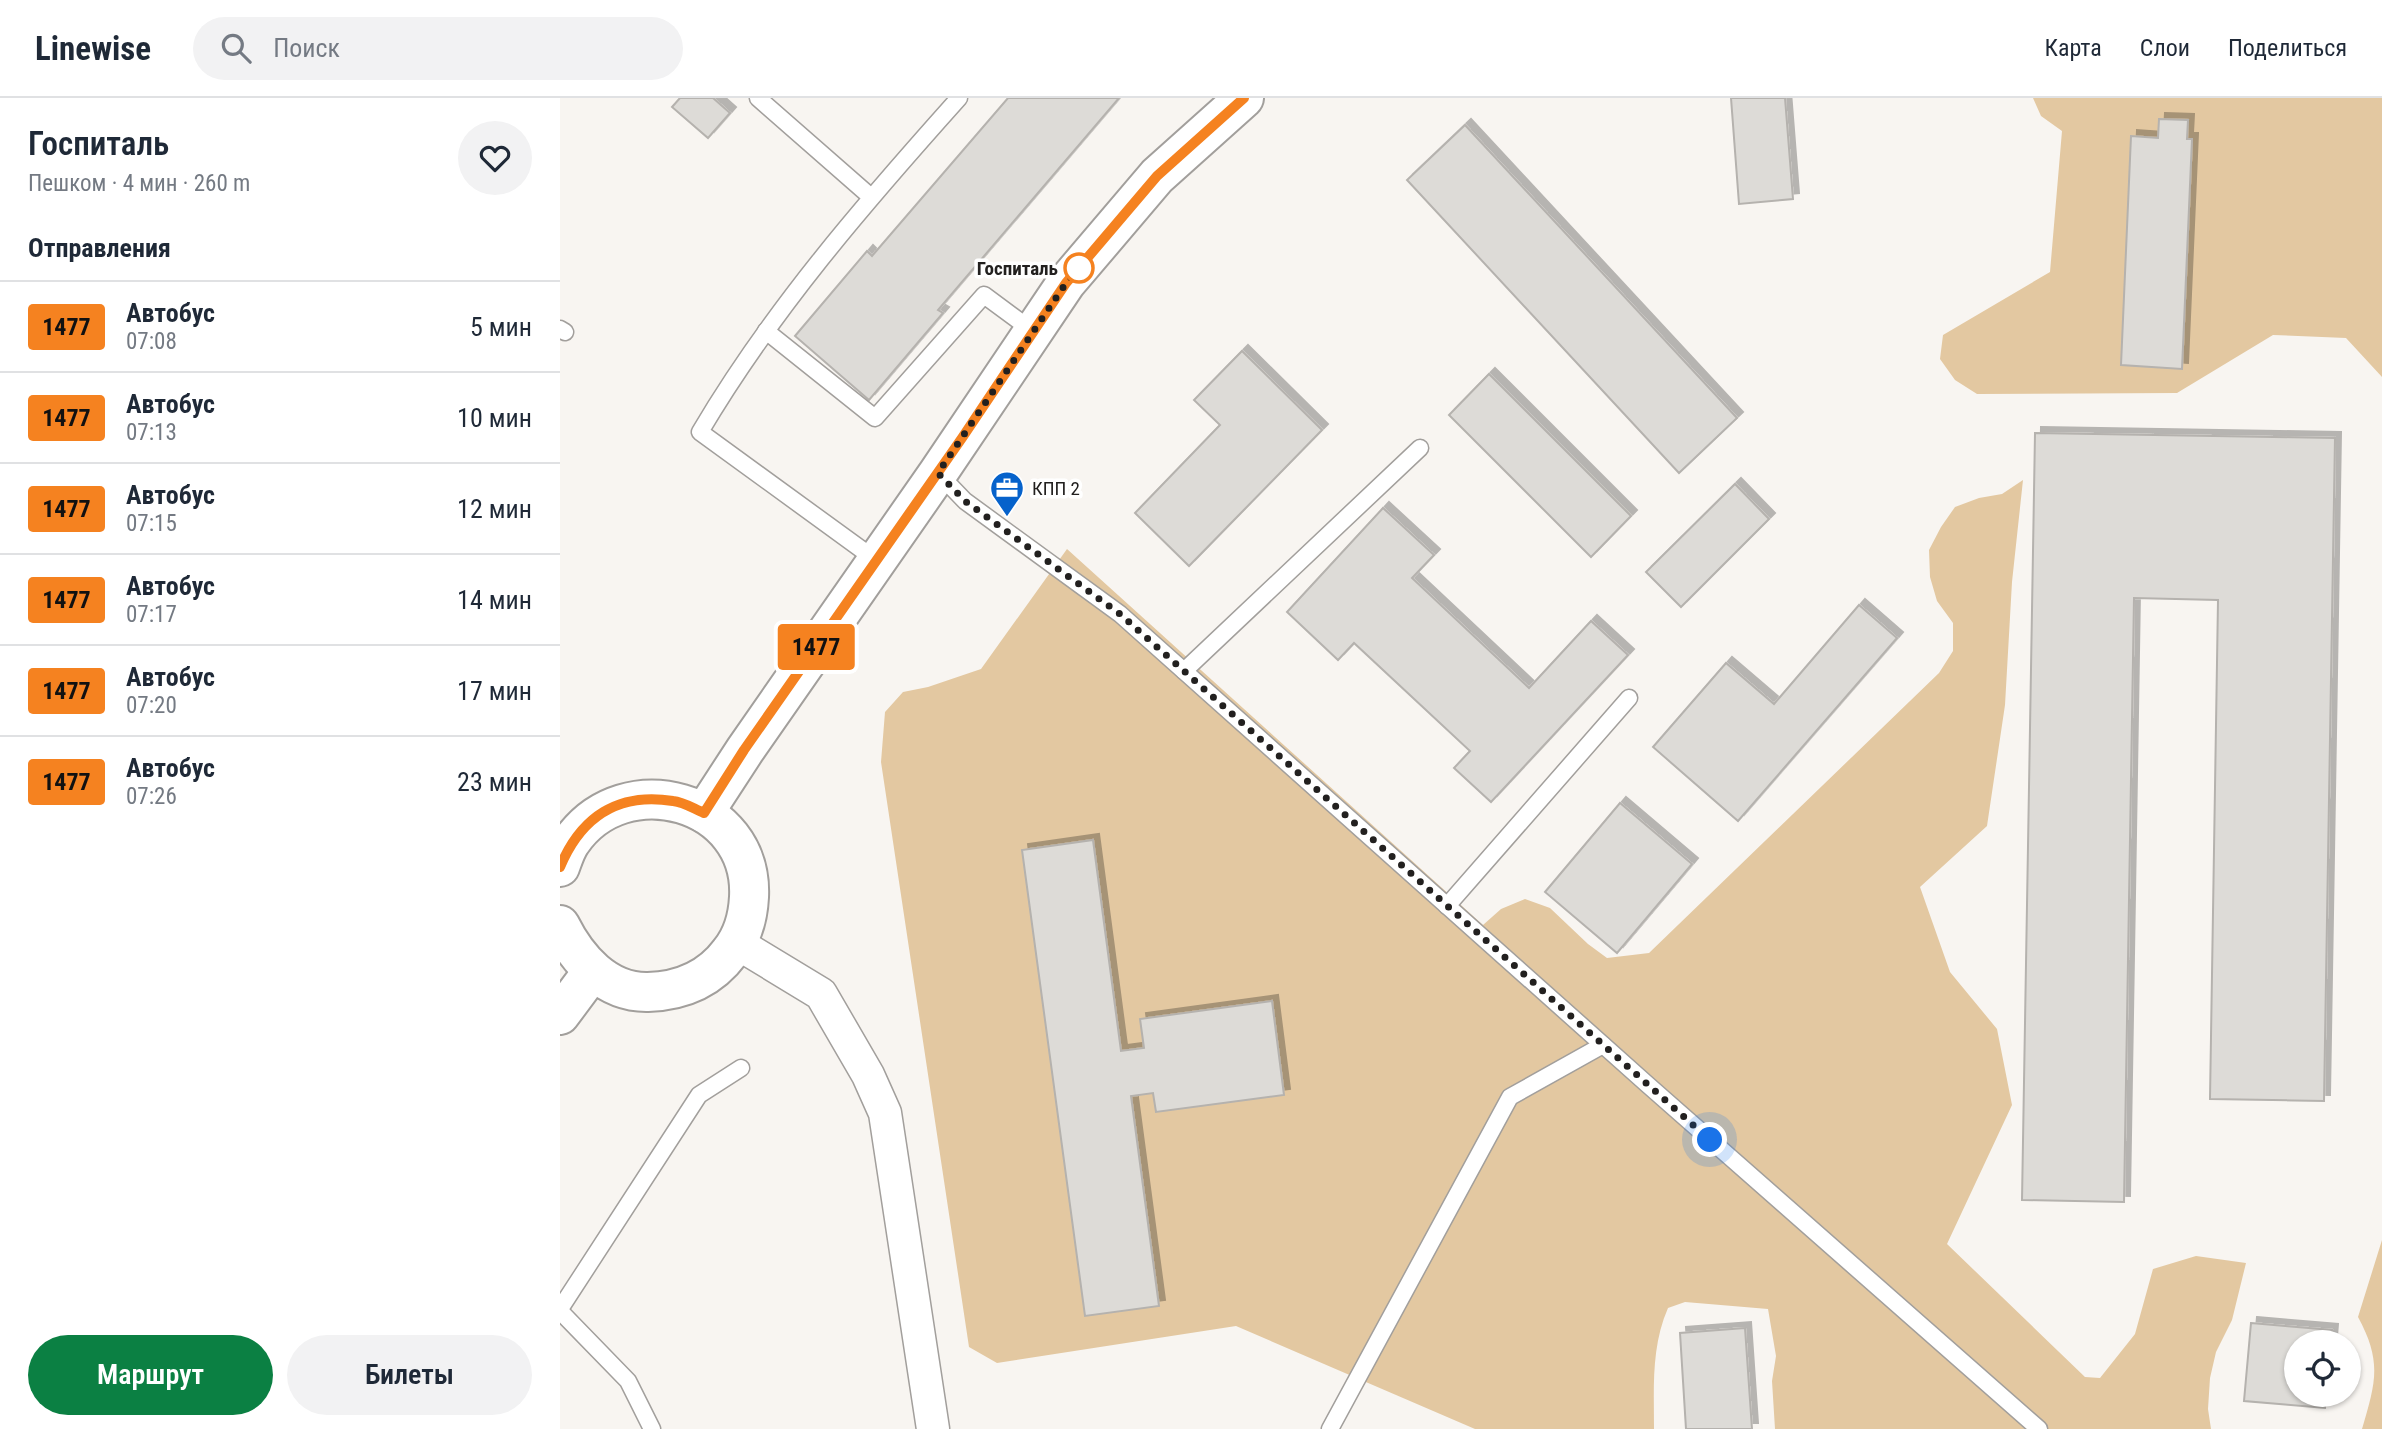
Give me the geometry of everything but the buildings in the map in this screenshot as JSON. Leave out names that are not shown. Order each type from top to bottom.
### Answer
[{"type":"street","points":[[704,813],[1066,283],[1157,176],[1244,98]]},
{"type":"street","points":[[560,925],[573,951],[592,972],[617,986],[644,992],[671,991],[698,981],[720,965],[737,943],[748,915],[749,886],[742,857],[732,840],[704,813],[676,801],[646,798],[616,805],[590,820],[563,850]]},
{"type":"street","points":[[737,943],[821,995],[868,1075],[885,1113],[933,1429]]},
{"type":"street","points":[[560,1015],[592,972]]},
{"type":"lane","points":[[758,98],[871,197]]},
{"type":"lane","points":[[876,560],[700,432],[721,395],[777,314],[871,197],[959,98]]},
{"type":"lane","points":[[766,331],[875,418],[984,295],[1034,332]]},
{"type":"lane","points":[[1184,671],[1420,448]]},
{"type":"lane","points":[[938,473],[965,501],[1120,614],[2039,1429]]},
{"type":"lane","points":[[1447,906],[1629,698]]},
{"type":"lane","points":[[1330,1429],[1510,1097],[1603,1045]]},
{"type":"lane","points":[[652,1429],[628,1381],[560,1310],[699,1095],[741,1069]]},
{"type":"shaded area","points":[[2033,98],[2382,98],[2382,377],[2346,338],[2273,335],[2177,393],[1977,394],[1955,380],[1940,359],[1943,335],[2050,272],[2062,131],[2041,116]]},
{"type":"shaded area","points":[[2023,480],[2012,582],[2005,705],[1987,826],[1920,887],[1950,972],[1997,1029],[2012,1105],[1947,1244],[2085,1377],[2100,1378],[2135,1334],[2153,1269],[2196,1256],[2246,1263],[2232,1320],[2216,1352],[2210,1378],[2208,1409],[2211,1429],[1775,1429],[1772,1381],[1776,1356],[1768,1309],[1685,1302],[1668,1308],[1659,1338],[1655,1368],[1654,1429],[1475,1429],[1236,1326],[997,1363],[969,1347],[881,762],[885,712],[903,692],[928,687],[981,669],[1067,549],[1483,925],[1501,909],[1525,899],[1550,908],[1607,958],[1649,953],[1939,673],[1953,651],[1953,623],[1937,601],[1930,577],[1929,550],[1955,507],[1979,498],[2002,494]]},
{"type":"shaded area","points":[[2382,1240],[2382,1429],[2362,1429],[2371,1398],[2374,1359],[2358,1317]]},
{"type":"bus line","name":"1477","points":[[560,867],[570,843],[590,820],[616,805],[646,798],[676,801],[704,813],[744,750],[938,473],[1066,283],[1157,176],[1244,98]]},
{"type":"place","name":"Госпиталь","points":[[1079,268]]},
{"type":"place","name":"КПП 2","points":[[1007,518]]},
{"type":"route","points":[[1079,268],[1066,283],[938,473],[965,501],[1120,614],[1710,1140]]}]
